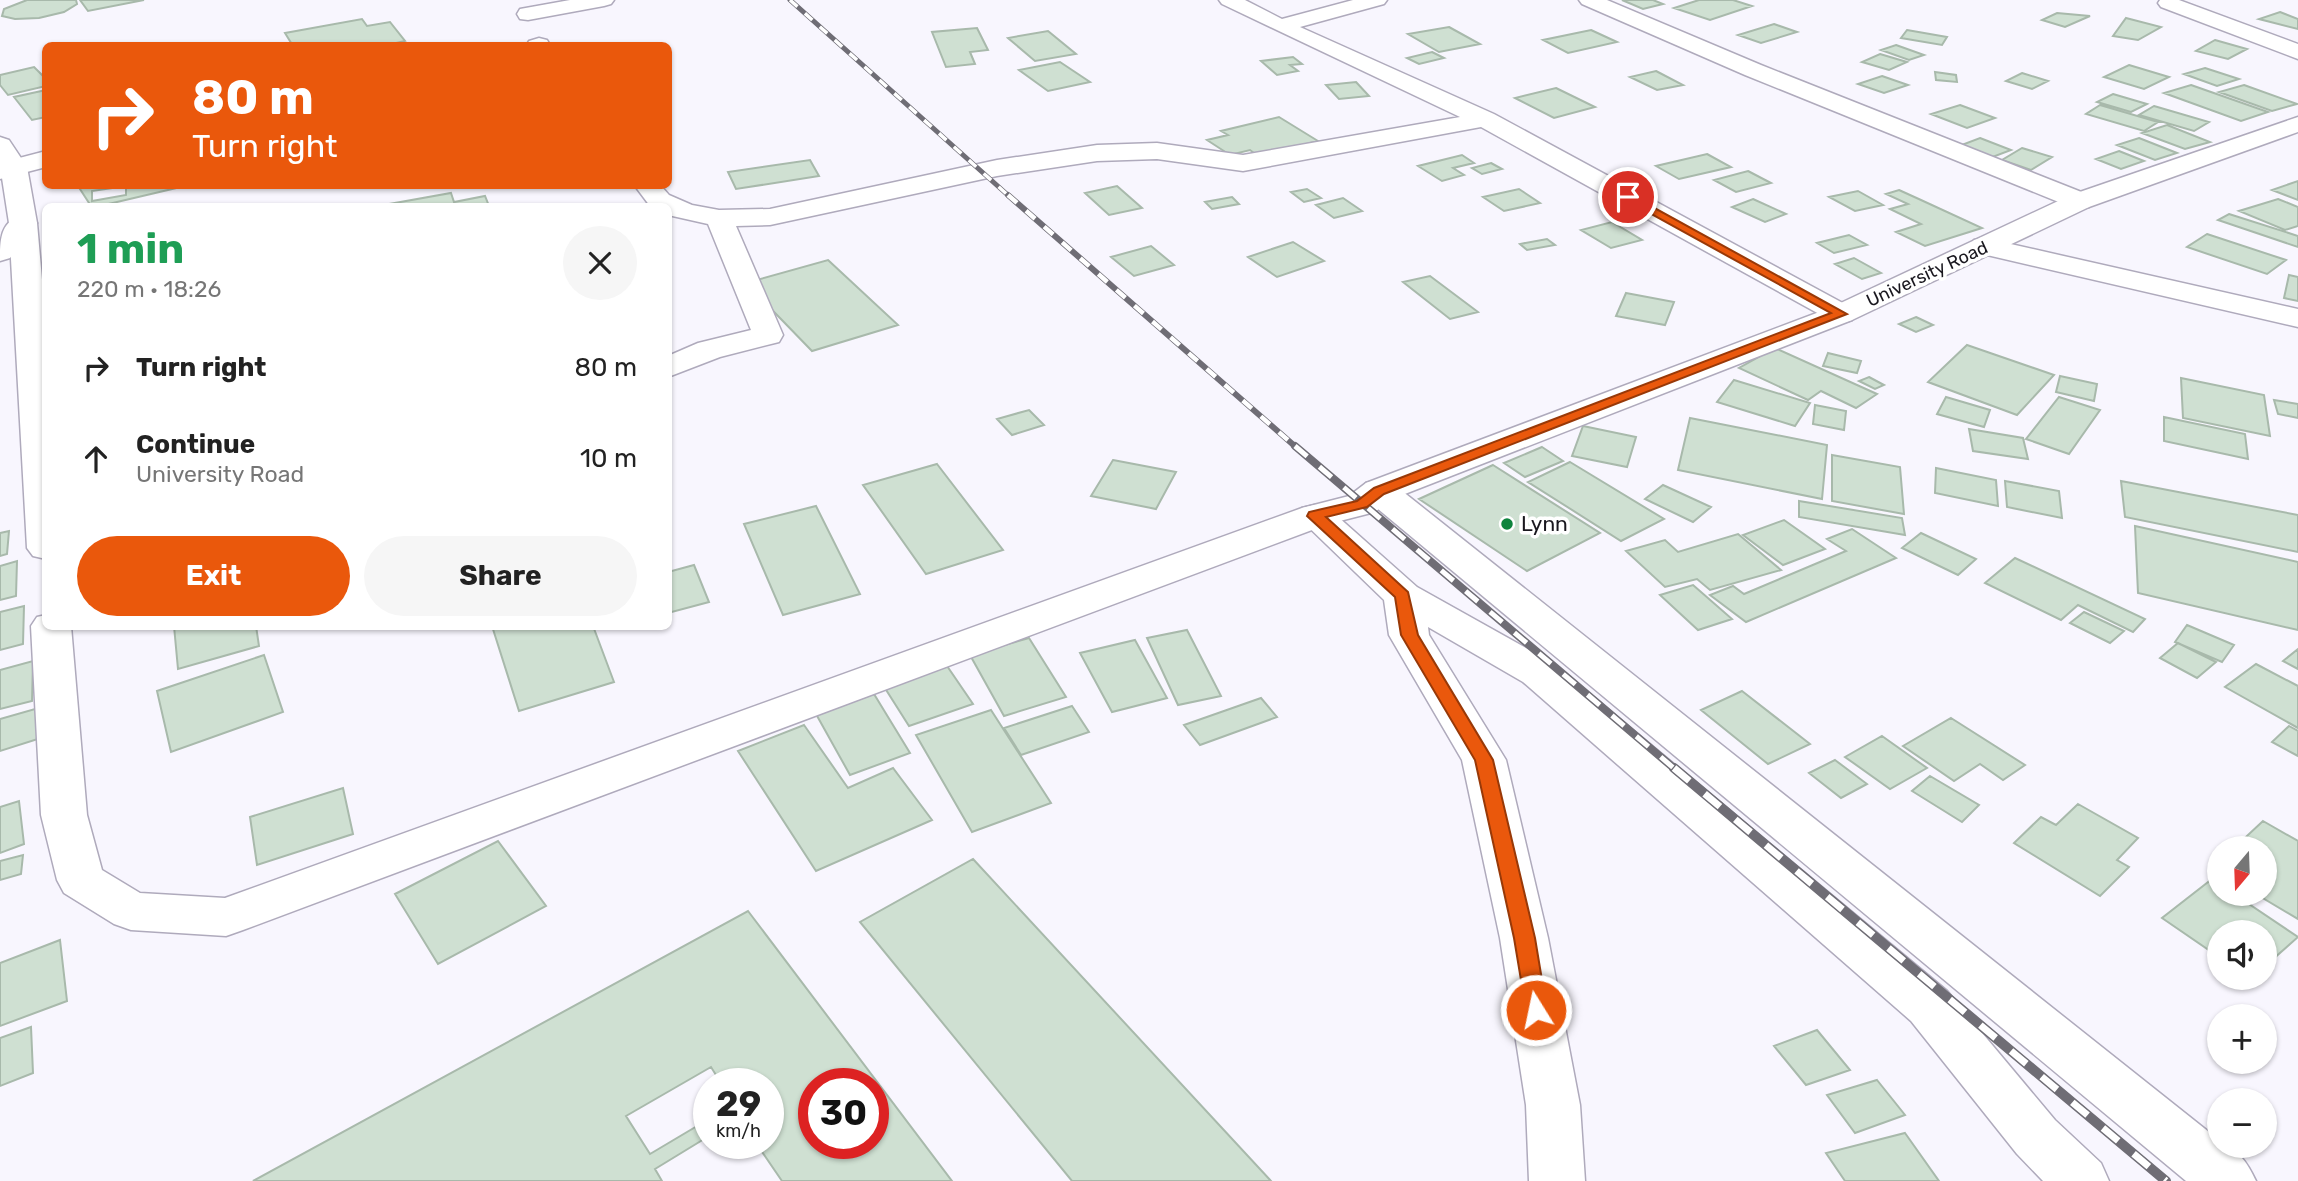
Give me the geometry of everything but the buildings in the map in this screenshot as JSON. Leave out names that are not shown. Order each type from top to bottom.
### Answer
[{"type":"street","points":[[537,42],[524,7],[604,0]]},
{"type":"street","points":[[1229,0],[1485,119],[1841,314]]},
{"type":"street","points":[[1280,26],[1377,0]]},
{"type":"street","points":[[1589,0],[1753,70],[2080,201]]},
{"type":"street","points":[[2178,0],[2168,3],[2298,52]]},
{"type":"street","points":[[672,206],[685,212],[719,218],[770,217],[997,168],[1097,153],[1157,151],[1243,163],[1485,119]]},
{"type":"street","name":"University Road","points":[[51,630],[64,815],[81,880],[131,911],[226,918],[1370,497],[1841,314],[2080,201],[2298,124]]},
{"type":"street","points":[[42,159],[5,161],[23,223],[42,491]]},
{"type":"street","points":[[650,189],[665,203]]},
{"type":"street","points":[[672,366],[709,350],[768,335],[719,218]]},
{"type":"street","points":[[0,251],[23,223]]},
{"type":"street","points":[[1984,246],[2298,318]]},
{"type":"street","points":[[1370,497],[2228,1181]]},
{"type":"street","points":[[1315,516],[1403,596],[1537,672],[1929,1006],[2036,1137],[2081,1181]]},
{"type":"street","points":[[1403,596],[1409,635],[1484,760],[1527,951],[1553,1105],[1557,1181]]},
{"type":"railway","points":[[790,0],[1010,197]]},
{"type":"railway","points":[[1008,195],[1297,448]]},
{"type":"railway","points":[[1295,446],[1676,770]]},
{"type":"railway","points":[[1674,768],[2166,1181]]},
{"type":"place","name":"Lynn","points":[[1507,524]]},
{"type":"route","points":[[1536,1010],[1524,938],[1484,760],[1409,635],[1403,596],[1315,516],[1362,504],[1379,491],[1841,314],[1628,197]]}]
